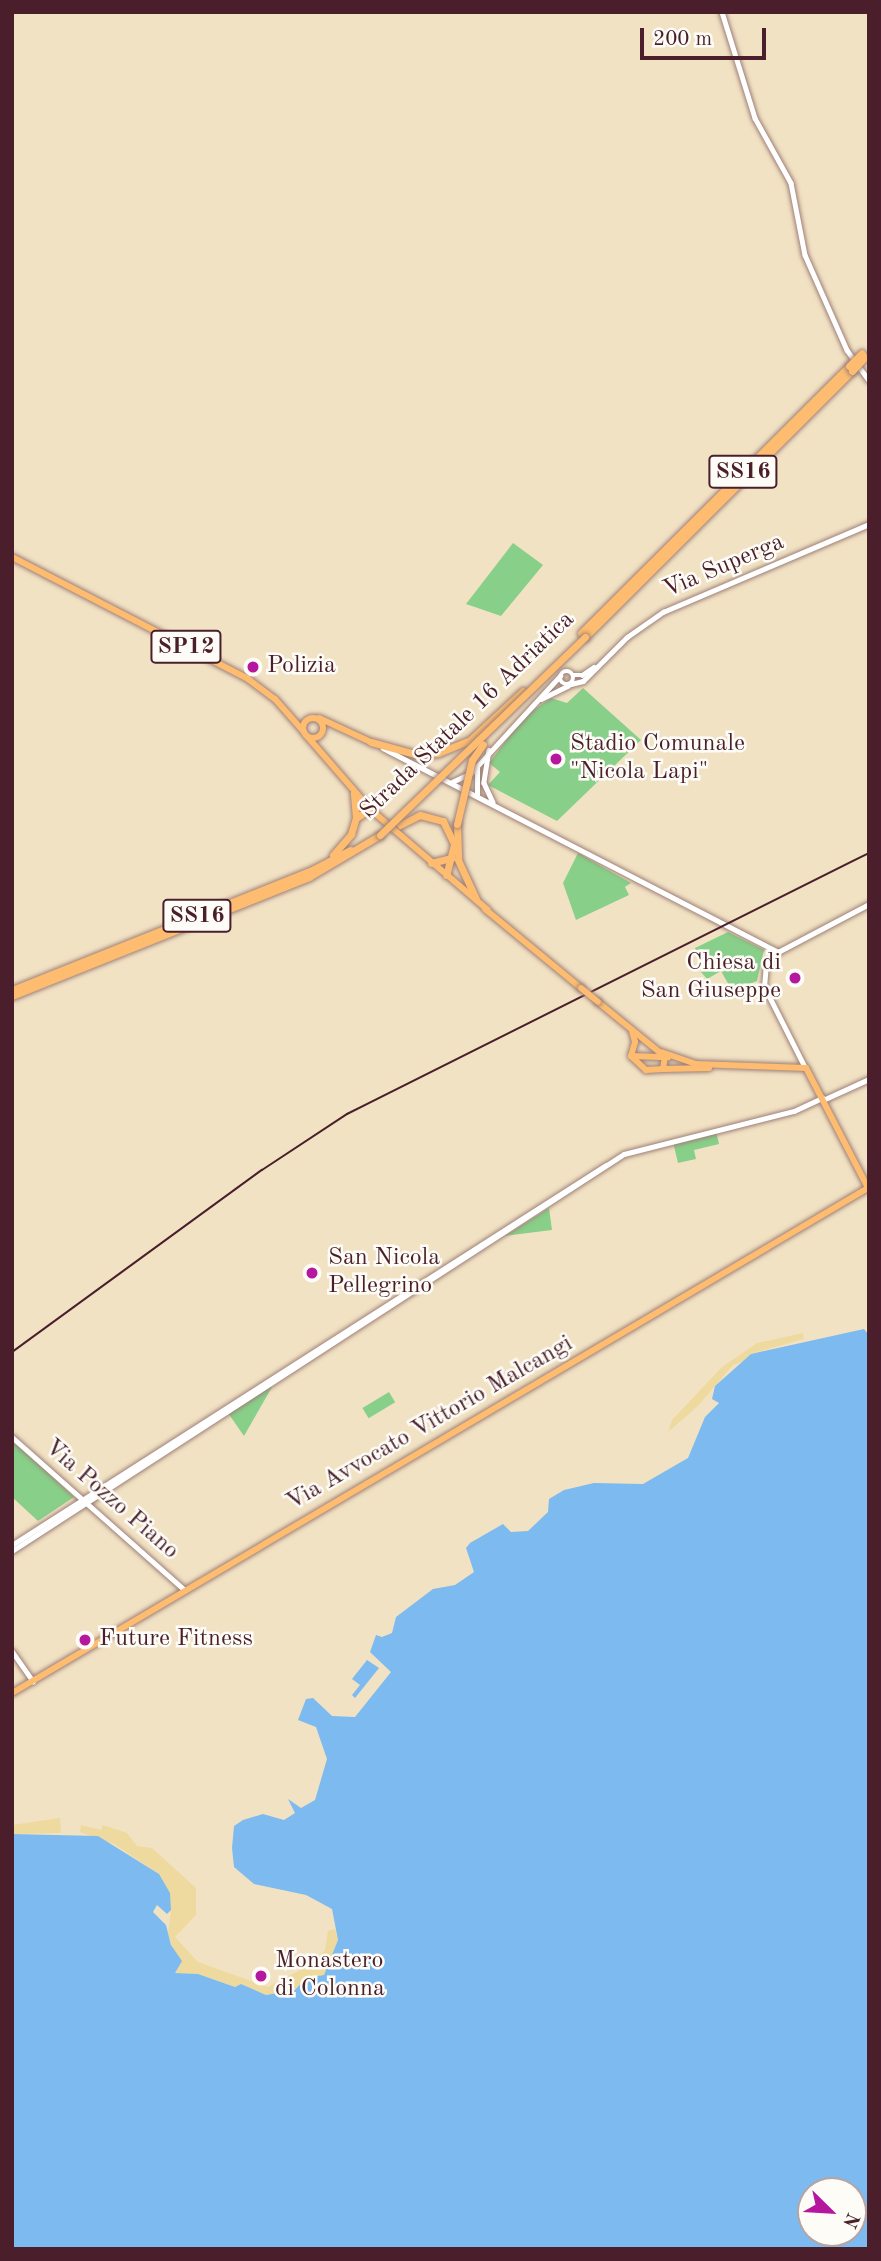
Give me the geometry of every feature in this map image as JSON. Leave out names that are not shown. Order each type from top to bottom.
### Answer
[{"type":"highway","name":"Strada Statale 16 Adriatica","points":[[12,996],[340,862],[378,837],[851,369],[869,346]]},
{"type":"highway","name":"Strada Statale 16 Adriatica","points":[[12,990],[314,869],[378,837],[523,691],[583,635]]},
{"type":"highway","name":"SS16","points":[[456,857],[457,824],[479,748],[583,635]]},
{"type":"highway","name":"SS16","points":[[371,742],[426,755],[462,745],[523,691]]},
{"type":"highway","points":[[354,793],[356,818],[370,809]]},
{"type":"highway","name":"SS16","points":[[378,837],[420,816],[443,821],[453,835],[456,857],[476,899]]},
{"type":"highway","name":"SS16","points":[[275,885],[340,850],[356,818]]},
{"type":"highway","points":[[431,863],[443,864],[456,857]]},
{"type":"highway","points":[[446,875],[456,857]]},
{"type":"main road","name":"SP12","points":[[12,557],[248,679],[289,712],[305,734]]},
{"type":"main road","name":"SP12","points":[[289,712],[314,718]]},
{"type":"main road","points":[[314,718],[323,723],[323,755]]},
{"type":"main road","points":[[371,742],[347,729],[314,718],[304,723],[305,734],[370,809],[431,863],[666,1056]]},
{"type":"main road","points":[[305,734],[347,729]]},
{"type":"main road","points":[[458,885],[488,910]]},
{"type":"main road","points":[[631,1029],[635,1042],[631,1056]]},
{"type":"main road","points":[[631,1056],[666,1056],[725,1066]]},
{"type":"main road","points":[[631,1056],[644,1069],[725,1066],[806,1068],[868,1188]]},
{"type":"main road","points":[[663,1069],[666,1056]]},
{"type":"main road","points":[[643,1057],[644,1069]]},
{"type":"main road","name":"Via Avvocato Vittorio Malcangi","points":[[12,1693],[868,1188]]},
{"type":"street","points":[[722,12],[751,109],[791,183],[805,255],[843,344],[869,380]]},
{"type":"street","name":"Via Superga","points":[[534,703],[583,681],[646,621],[666,610],[869,524]]},
{"type":"street","name":"Via Superga","points":[[451,782],[463,779],[566,670],[573,675],[582,676],[603,660]]},
{"type":"street","points":[[559,676],[561,683],[570,685],[573,675]]},
{"type":"street","points":[[371,742],[778,952]]},
{"type":"street","points":[[477,795],[484,783],[489,749]]},
{"type":"street","points":[[477,795],[474,775],[479,763]]},
{"type":"street","points":[[484,783],[495,804]]},
{"type":"street","points":[[806,1068],[763,983],[766,964],[778,952],[869,904]]},
{"type":"street","points":[[12,1545],[628,1152],[794,1111],[869,1079]]},
{"type":"street","name":"Via Pozzo Piano","points":[[12,1437],[186,1590]]},
{"type":"street","points":[[12,1551],[85,1500]]},
{"type":"street","points":[[12,1651],[33,1681]]},
{"type":"green space","points":[[513,543],[543,565],[501,616],[466,604]]},
{"type":"green space","name":"Stadio Comunale \"Nicola Lapi\"","points":[[583,688],[641,740],[557,821],[488,785],[500,772],[489,763],[525,716],[551,698],[567,703]]},
{"type":"green space","points":[[578,853],[631,883],[625,887],[629,895],[576,920],[563,883]]},
{"type":"green space","points":[[728,932],[764,950],[757,981],[739,988],[730,987],[721,971],[707,979],[701,972],[695,948]]},
{"type":"green space","points":[[716,1131],[719,1144],[694,1150],[696,1159],[678,1163],[673,1142]]},
{"type":"green space","points":[[549,1208],[552,1230],[505,1236]]},
{"type":"green space","points":[[272,1383],[272,1387],[244,1436],[228,1413]]},
{"type":"green space","points":[[389,1392],[395,1402],[369,1418],[362,1408]]},
{"type":"green space","points":[[12,1440],[74,1497],[38,1521],[12,1497]]},
{"type":"sand","points":[[803,1333],[804,1339],[750,1354],[750,1359],[733,1365],[697,1407],[668,1432],[672,1420],[722,1367],[757,1343]]},
{"type":"sand","points":[[60,1818],[61,1833],[12,1834],[12,1825]]},
{"type":"sand","points":[[81,1825],[101,1830],[103,1825],[127,1833],[137,1846],[152,1848],[196,1888],[196,1915],[175,1937],[198,1962],[268,1987],[315,1962],[325,1950],[328,1931],[335,1929],[338,1940],[333,1962],[324,1975],[306,1978],[295,1990],[266,1995],[241,1984],[235,1987],[198,1974],[175,1973],[175,1955],[168,1933],[171,1910],[159,1874],[114,1844],[80,1832]]},
{"type":"water","points":[[864,1329],[869,1335],[869,2249],[12,2249],[12,1834],[98,1836],[159,1874],[170,1893],[171,1910],[167,1914],[157,1905],[153,1912],[166,1925],[171,1945],[182,1961],[175,1973],[198,1974],[235,1987],[241,1984],[266,1995],[295,1990],[306,1978],[324,1975],[338,1940],[332,1909],[306,1895],[254,1884],[234,1867],[232,1848],[234,1826],[243,1820],[263,1814],[284,1820],[295,1813],[288,1799],[301,1808],[315,1800],[327,1759],[316,1727],[298,1720],[306,1699],[313,1698],[332,1716],[355,1717],[391,1672],[370,1652],[376,1635],[382,1637],[392,1633],[396,1617],[433,1589],[455,1585],[474,1572],[466,1548],[470,1543],[503,1524],[511,1532],[528,1531],[548,1512],[549,1499],[564,1490],[594,1483],[643,1484],[688,1458],[705,1417],[719,1403],[712,1399],[715,1386],[751,1354]]},
{"type":"water","points":[[367,1660],[379,1668],[355,1698],[352,1695],[360,1685],[352,1679]]},
{"type":"railway","points":[[12,1352],[262,1170],[347,1114],[869,853]]},
{"type":"place","name":"Polizia","points":[[253,667]]},
{"type":"place","name":"Stadio Comunale \"Nicola Lapi\"","points":[[556,759]]},
{"type":"place","name":"Chiesa di San Giuseppe","points":[[795,978]]},
{"type":"place","name":"San Nicola Pellegrino","points":[[312,1273]]},
{"type":"place","name":"Future Fitness","points":[[85,1640]]},
{"type":"place","name":"Monastero di Colonna","points":[[261,1976]]}]
